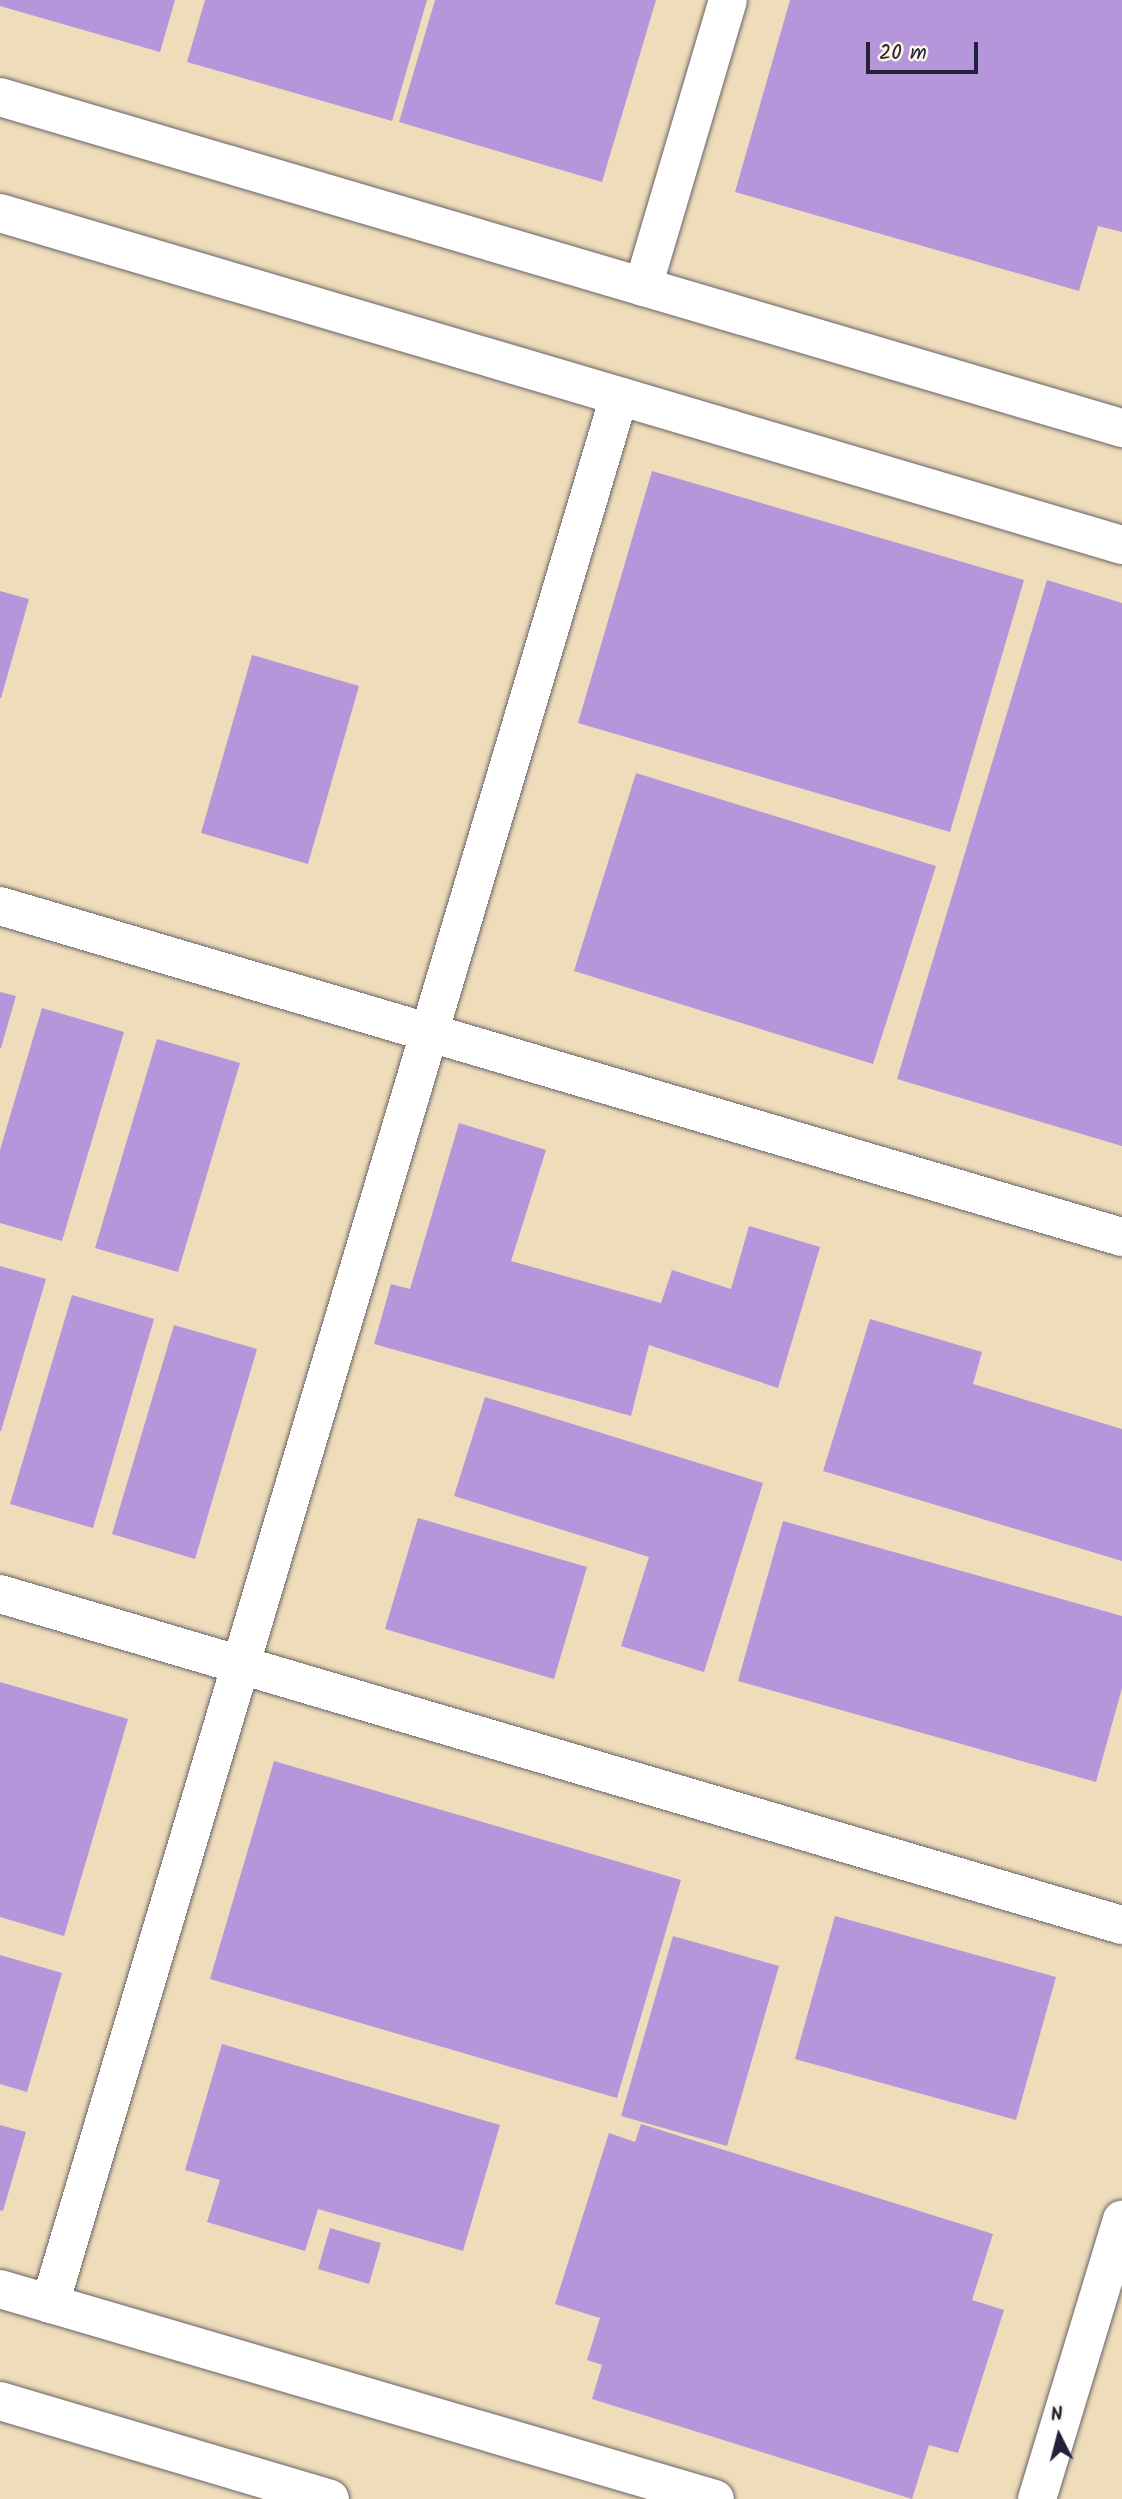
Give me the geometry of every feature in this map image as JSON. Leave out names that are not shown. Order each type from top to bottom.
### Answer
[{"type":"street","points":[[643,287],[728,0]]},
{"type":"street","points":[[0,97],[1122,428]]},
{"type":"street","points":[[0,213],[1122,545]]},
{"type":"street","points":[[50,2304],[619,396]]},
{"type":"street","points":[[0,906],[1122,1237]]},
{"type":"street","points":[[0,1594],[1122,1925]]},
{"type":"street","points":[[1037,2499],[1122,2220]]},
{"type":"street","points":[[0,2289],[716,2499]]},
{"type":"street","points":[[0,2401],[330,2499]]},
{"type":"building","points":[[0,0],[175,0],[160,52],[0,6]]},
{"type":"building","points":[[205,0],[427,0],[392,121],[187,62]]},
{"type":"building","points":[[435,0],[656,0],[602,182],[399,122]]},
{"type":"building","points":[[790,0],[1122,0],[1122,232],[1098,226],[1079,291],[735,192]]},
{"type":"building","points":[[652,471],[1024,580],[950,832],[578,723]]},
{"type":"building","points":[[1047,580],[1122,603],[1122,1146],[897,1079]]},
{"type":"building","points":[[0,591],[29,599],[1,698],[0,698]]},
{"type":"building","points":[[252,655],[359,686],[308,864],[201,833]]},
{"type":"building","points":[[636,773],[936,866],[873,1064],[574,971]]},
{"type":"building","points":[[0,992],[16,996],[1,1048],[0,1048]]},
{"type":"building","points":[[42,1008],[124,1032],[62,1241],[0,1223],[0,1150]]},
{"type":"building","points":[[157,1039],[240,1063],[178,1272],[95,1248]]},
{"type":"building","points":[[459,1123],[546,1150],[511,1261],[661,1303],[672,1270],[731,1289],[749,1226],[820,1247],[778,1388],[649,1345],[631,1416],[374,1344],[391,1284],[410,1289]]},
{"type":"building","points":[[0,1266],[46,1279],[1,1431],[0,1431]]},
{"type":"building","points":[[72,1295],[154,1319],[93,1528],[10,1504]]},
{"type":"building","points":[[870,1319],[982,1352],[973,1384],[1122,1429],[1122,1561],[823,1471]]},
{"type":"building","points":[[174,1325],[257,1349],[195,1559],[112,1534]]},
{"type":"building","points":[[485,1397],[763,1483],[704,1672],[621,1646],[649,1557],[454,1496]]},
{"type":"building","points":[[418,1518],[587,1567],[554,1679],[385,1629]]},
{"type":"building","points":[[783,1521],[1122,1616],[1122,1688],[1096,1782],[738,1681]]},
{"type":"building","points":[[0,1682],[128,1719],[64,1936],[0,1917]]},
{"type":"building","points":[[274,1761],[681,1880],[617,2098],[210,1979]]},
{"type":"building","points":[[835,1916],[1056,1977],[1016,2120],[795,2059]]},
{"type":"building","points":[[673,1936],[779,1966],[727,2146],[621,2116]]},
{"type":"building","points":[[0,1955],[62,1973],[27,2092],[0,2084]]},
{"type":"building","points":[[222,2044],[500,2125],[463,2251],[318,2209],[305,2251],[207,2222],[220,2180],[185,2170]]},
{"type":"building","points":[[641,2124],[993,2234],[972,2300],[1004,2310],[958,2453],[929,2445],[912,2499],[592,2399],[602,2365],[587,2360],[600,2318],[555,2304],[609,2133],[635,2142]]},
{"type":"building","points":[[0,2125],[26,2132],[3,2211],[0,2210]]},
{"type":"building","points":[[330,2228],[381,2243],[369,2284],[318,2269]]}]
